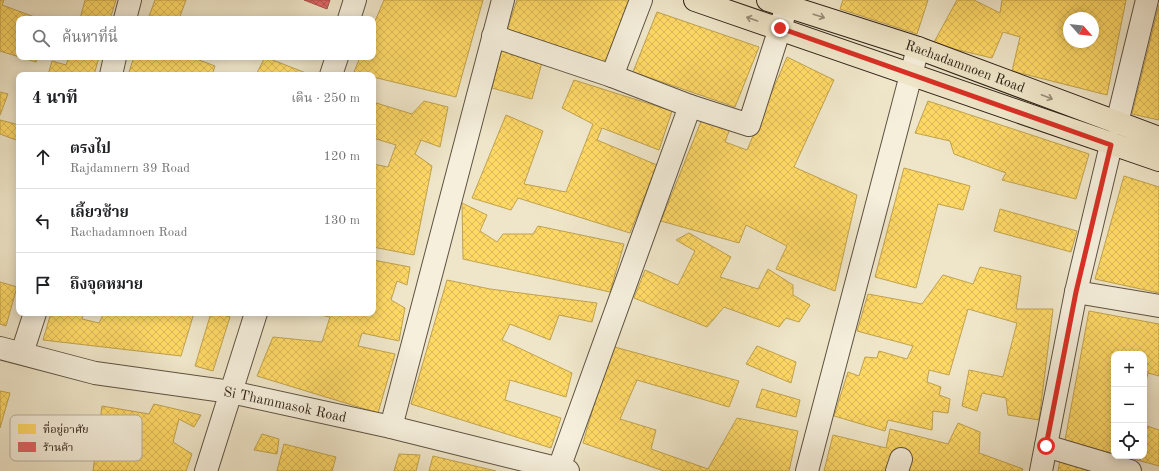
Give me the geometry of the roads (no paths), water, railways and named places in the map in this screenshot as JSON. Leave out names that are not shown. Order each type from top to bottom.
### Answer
[{"type":"main road","name":"Rachadamnoen Road","points":[[695,0],[780,28],[1111,145],[1159,160]]},
{"type":"main road","name":"Rachadamnoen Road","points":[[776,2],[918,48],[1159,138]]},
{"type":"main road","points":[[1111,145],[1117,123]]},
{"type":"street","points":[[126,16],[130,0]]},
{"type":"street","points":[[350,16],[355,0]]},
{"type":"street","points":[[391,427],[503,0]]},
{"type":"street","points":[[612,76],[641,0]]},
{"type":"street","points":[[1117,123],[1147,0]]},
{"type":"street","points":[[493,36],[612,76],[690,106],[749,125],[780,28],[776,2]]},
{"type":"street","points":[[807,471],[918,48]]},
{"type":"street","points":[[112,72],[114,60]]},
{"type":"street","points":[[332,72],[336,60]]},
{"type":"street","points":[[561,470],[690,106]]},
{"type":"street","points":[[1041,471],[1076,292],[1111,145]]},
{"type":"street","points":[[1076,292],[1159,306]]},
{"type":"street","points":[[22,353],[34,316]]},
{"type":"street","points":[[206,471],[255,316]]},
{"type":"street","name":"Si Thammasok Road","points":[[0,348],[95,373],[231,392],[391,427],[561,470]]},
{"type":"street","points":[[1046,446],[1130,471]]}]
